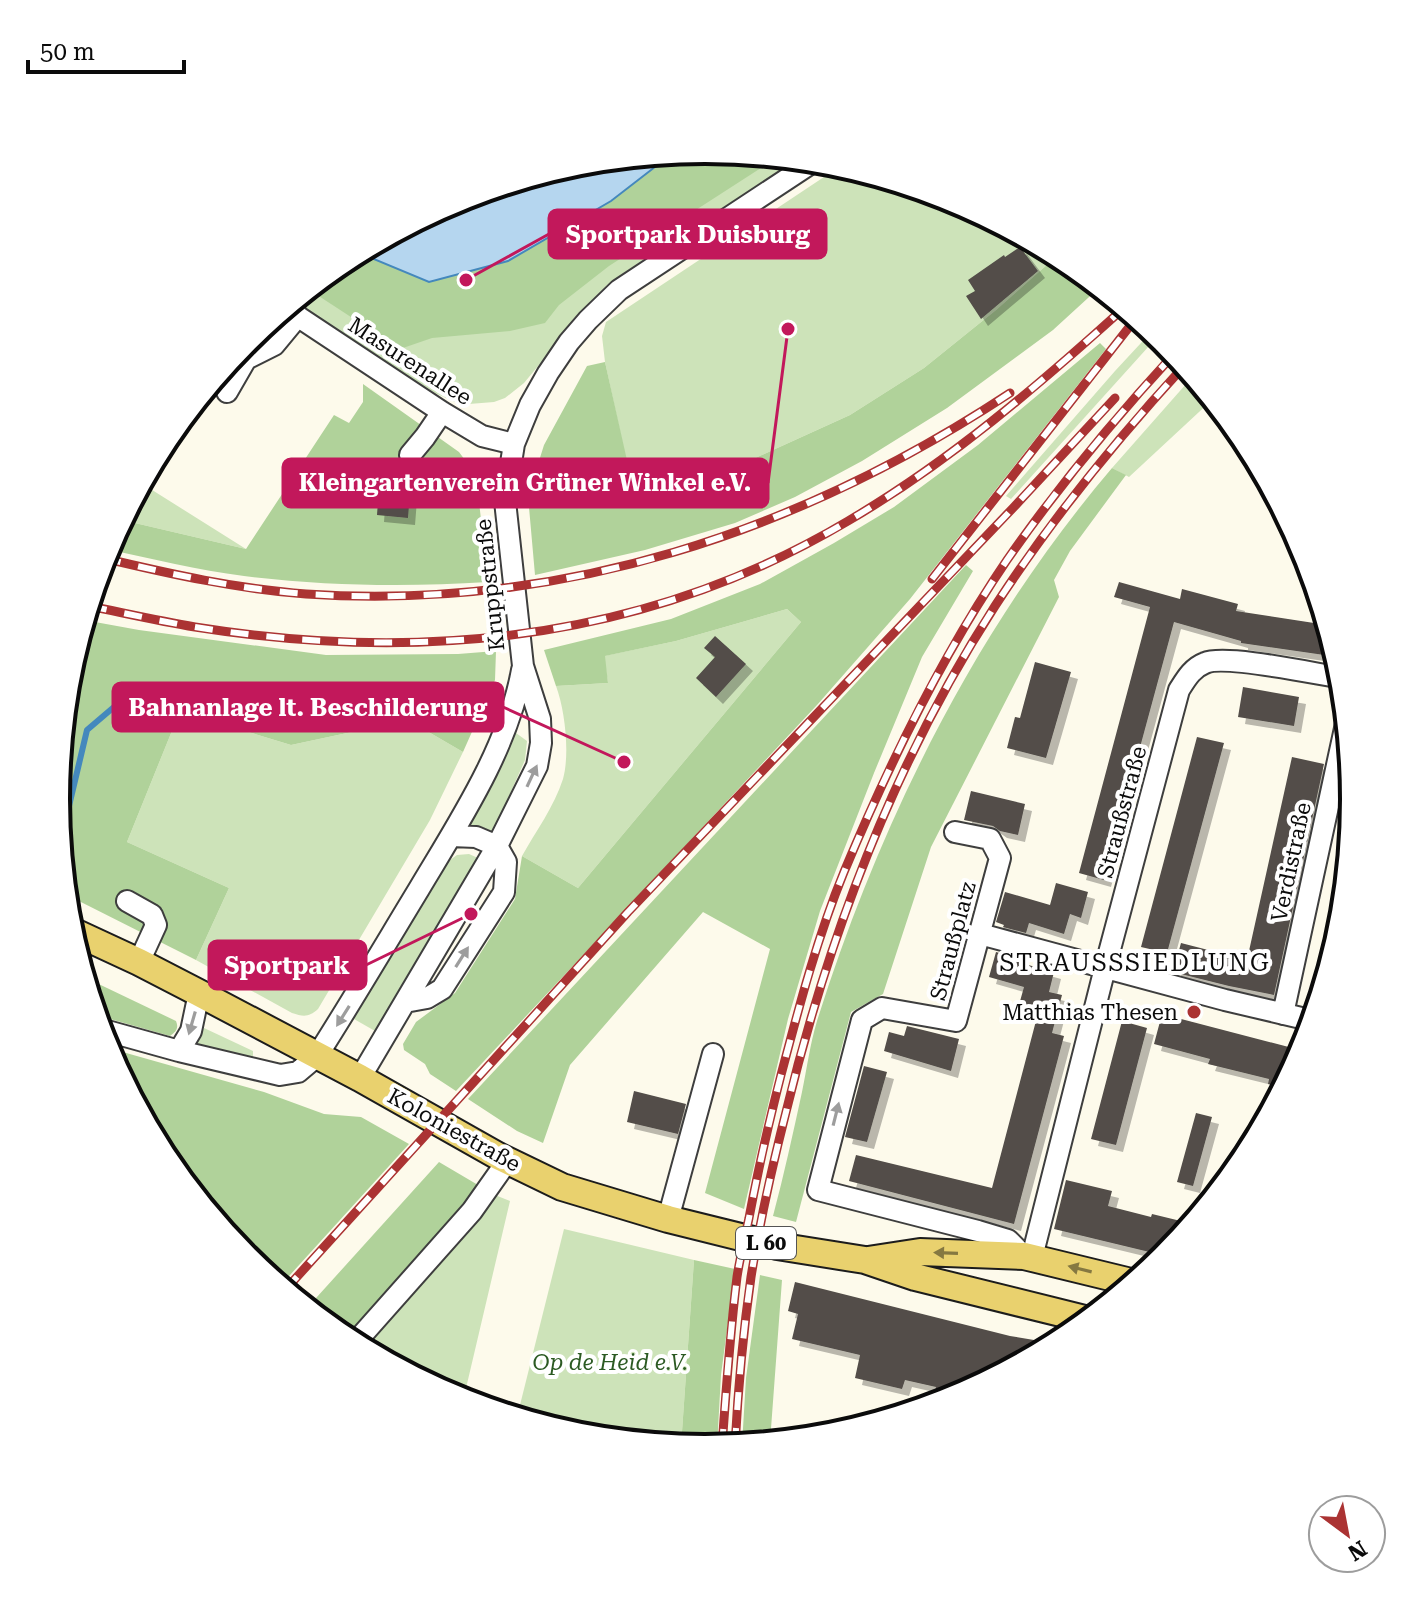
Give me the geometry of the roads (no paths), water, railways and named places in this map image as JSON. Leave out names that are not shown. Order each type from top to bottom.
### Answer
[{"type":"main road","name":"Koloniestraße","points":[[86,937],[199,993],[562,1187],[668,1219],[777,1246],[865,1260],[915,1277],[1074,1316]]},
{"type":"main road","name":"Koloniestraße","points":[[865,1260],[920,1252],[1028,1256],[1122,1280]]},
{"type":"street","name":"Kruppstraße","points":[[360,1078],[497,846],[537,766],[541,743],[540,719],[523,666],[505,501],[514,444],[530,405],[569,342],[619,290],[799,171]]},
{"type":"street","name":"Masurenallee","points":[[294,314],[482,436],[514,444]]},
{"type":"street","points":[[254,352],[274,345],[287,321]]},
{"type":"street","points":[[227,392],[234,374]]},
{"type":"street","points":[[410,455],[442,412]]},
{"type":"street","name":"Straußstraße","points":[[1028,1256],[1179,690],[1191,672],[1206,662],[1226,660],[1329,676]]},
{"type":"street","name":"Kruppstraße","points":[[317,1056],[451,836],[488,767],[518,695],[523,666]]},
{"type":"street","name":"Verdistraße","points":[[1283,1014],[1340,753]]},
{"type":"street","name":"Straußplatz","points":[[882,1008],[956,1021],[1000,858],[990,839],[955,832]]},
{"type":"street","points":[[405,1002],[427,998],[442,989],[504,892],[506,862],[497,846],[476,837],[451,836]]},
{"type":"street","points":[[127,901],[152,915],[156,925],[139,962]]},
{"type":"street","points":[[980,934],[1302,1018]]},
{"type":"street","points":[[179,1051],[191,1031],[199,993]]},
{"type":"street","name":"Koloniestraße","points":[[882,1008],[862,1020],[818,1190],[1008,1240],[1028,1256]]},
{"type":"street","points":[[115,1033],[280,1075],[298,1072],[317,1056]]},
{"type":"street","points":[[668,1219],[713,1054]]},
{"type":"street","points":[[363,1334],[472,1211],[508,1160]]},
{"type":"water","points":[[657,166],[611,201],[508,261],[429,282],[373,258],[424,229],[501,197],[582,176]]},
{"type":"waterway","points":[[70,802],[87,730],[121,701],[166,693],[318,711],[467,705]]},
{"type":"railway","points":[[100,608],[195,627],[280,638],[365,642],[449,641],[532,632],[614,616],[694,593],[772,561],[848,521],[922,474],[992,421],[1117,314]]},
{"type":"railway","points":[[932,579],[1130,326]]},
{"type":"railway","points":[[723,1434],[737,1277],[760,1164],[802,998],[844,872],[918,712],[983,597],[1067,480],[1167,362]]},
{"type":"railway","points":[[736,1433],[748,1298],[771,1174],[803,1046],[869,850],[926,725],[995,606],[1085,481],[1177,374]]},
{"type":"railway","points":[[116,561],[255,589],[306,594],[401,596],[494,589],[585,575],[674,552],[762,522],[847,485],[930,442],[1010,393]]},
{"type":"railway","points":[[292,1282],[628,912],[1115,398]]},
{"type":"place","name":"Sportpark Duisburg","points":[[466,280]]},
{"type":"place","name":"Kleingartenverein Grüner Winkel e.V.","points":[[788,329]]},
{"type":"place","name":"Bahnanlage lt. Beschilderung","points":[[624,762]]},
{"type":"place","name":"Sportpark","points":[[471,914]]},
{"type":"place","name":"Matthias Thesen","points":[[1194,1012]]},
{"type":"district","name":"STRAUSSSIEDLUNG","points":[[1135,963]]},
{"type":"park label","name":"Op de Heid e.V.","points":[[610,1362]]}]
